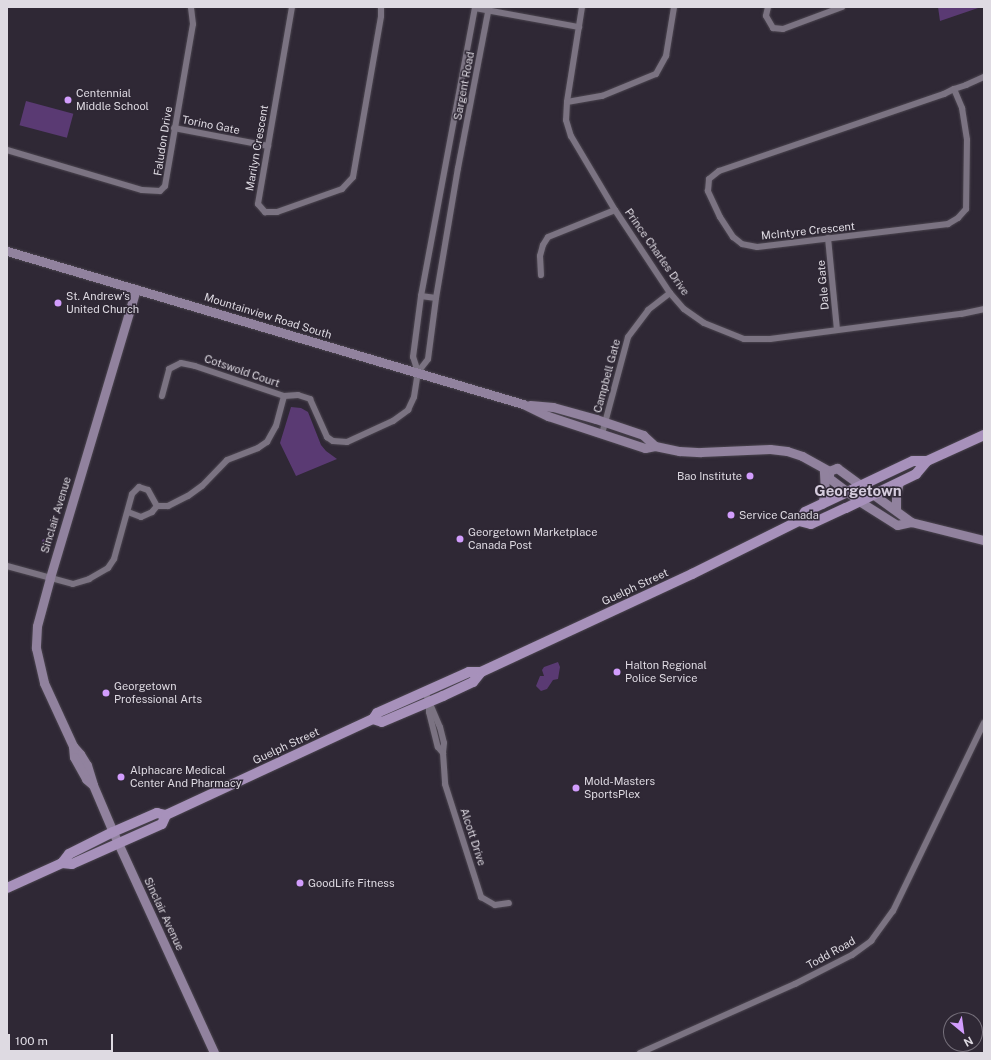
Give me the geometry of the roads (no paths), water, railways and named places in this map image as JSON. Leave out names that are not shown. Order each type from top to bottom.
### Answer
[{"type":"main road","name":"Mountainview Road South","points":[[7,251],[523,404],[548,416],[645,448],[655,446],[679,451],[701,452],[770,449],[787,451],[802,456],[827,469],[837,468],[860,486]]},
{"type":"main road","name":"Sinclair Avenue","points":[[136,289],[50,578],[37,626],[36,648],[44,683],[73,746],[80,754],[85,769],[113,832],[214,1053]]},
{"type":"main road","name":"Mountainview Road South","points":[[523,404],[553,407],[605,422],[643,435],[655,446]]},
{"type":"main road","name":"Guelph Street","points":[[7,888],[62,863],[69,854],[113,832],[157,813],[166,815],[373,720],[377,713],[469,672],[480,672],[692,574],[799,521],[804,512],[913,461],[927,460],[984,434]]},
{"type":"main road","name":"Guelph Street","points":[[799,521],[811,524],[860,501],[916,474],[927,460]]},
{"type":"main road","name":"Mountainview Road South","points":[[827,469],[829,478],[847,492]]},
{"type":"main road","points":[[822,504],[825,492],[827,469]]},
{"type":"main road","points":[[896,510],[896,495],[899,482]]},
{"type":"main road","points":[[860,486],[911,522],[984,540]]},
{"type":"main road","points":[[847,492],[897,525],[911,522]]},
{"type":"main road","name":"Guelph Street","points":[[373,720],[382,722],[430,702],[473,682],[480,672]]},
{"type":"main road","name":"Guelph Street","points":[[62,863],[72,864],[162,824],[166,815]]},
{"type":"street","name":"Faludon Drive","points":[[7,150],[142,190],[160,191],[165,186],[193,24],[191,7]]},
{"type":"street","name":"Marilyn Crescent","points":[[292,7],[258,204],[265,212],[277,212],[342,189],[353,177],[381,16],[381,7]]},
{"type":"street","points":[[475,7],[488,8],[578,27]]},
{"type":"street","name":"Sargent Road","points":[[418,372],[412,357],[421,296],[475,7]]},
{"type":"street","name":"Prince Charles Drive","points":[[582,7],[566,102],[566,120],[571,136],[615,210],[670,294],[684,308],[704,323],[744,339],[770,339],[961,314],[984,309]]},
{"type":"street","points":[[566,102],[602,96],[656,74],[666,56],[674,7]]},
{"type":"street","points":[[768,7],[766,16],[773,28],[782,29],[842,7]]},
{"type":"street","name":"Sargent Road","points":[[418,372],[428,359],[436,298],[458,168],[488,8]]},
{"type":"street","name":"McIntyre Crescent","points":[[954,89],[962,108],[967,140],[966,209],[958,218],[948,224],[934,227],[757,247],[742,244],[733,237],[720,217],[708,191],[709,179],[719,171],[954,89],[984,77]]},
{"type":"street","name":"Torino Gate","points":[[174,128],[268,146]]},
{"type":"street","points":[[445,167],[458,168]]},
{"type":"street","points":[[541,275],[540,256],[543,245],[548,237],[615,210]]},
{"type":"street","name":"Dale Gate","points":[[828,238],[837,330]]},
{"type":"street","name":"Campbell Gate","points":[[602,434],[628,337],[648,310],[670,294]]},
{"type":"street","points":[[421,296],[436,298]]},
{"type":"street","name":"Cotswold Court","points":[[162,396],[170,369],[181,363],[195,366],[284,396],[298,395],[310,399],[327,437],[332,441],[347,442],[393,421],[408,410],[414,397],[418,372]]},
{"type":"street","points":[[157,506],[168,506],[188,496],[202,486],[227,460],[258,448],[267,442],[276,426],[284,396]]},
{"type":"street","points":[[7,566],[73,584],[89,579],[108,568],[114,559],[132,494],[139,486],[148,490],[157,506]]},
{"type":"street","points":[[128,512],[141,517],[152,512],[157,506]]},
{"type":"street","name":"Alcott Drive","points":[[424,692],[430,702],[440,727],[444,743],[443,753],[445,784],[481,897],[495,905],[509,903]]},
{"type":"street","name":"Todd Road","points":[[640,1053],[795,984],[852,955],[871,941],[893,911],[984,722]]},
{"type":"place","name":"Centennial Middle School","points":[[68,100]]},
{"type":"place","name":"St. Andrew's United Church","points":[[58,303]]},
{"type":"place","name":"Bao Institute","points":[[750,476]]},
{"type":"place","name":"Service Canada","points":[[731,515]]},
{"type":"place","name":"Georgetown Marketplace Canada Post","points":[[460,539]]},
{"type":"place","name":"Halton Regional Police Service","points":[[617,672]]},
{"type":"place","name":"Georgetown Professional Arts","points":[[106,693]]},
{"type":"place","name":"Alphacare Medical Center And Pharmacy","points":[[121,777]]},
{"type":"place","name":"Mold-Masters SportsPlex","points":[[576,788]]},
{"type":"place","name":"GoodLife Fitness","points":[[300,883]]},
{"type":"district","name":"Georgetown","points":[[858,491]]}]
